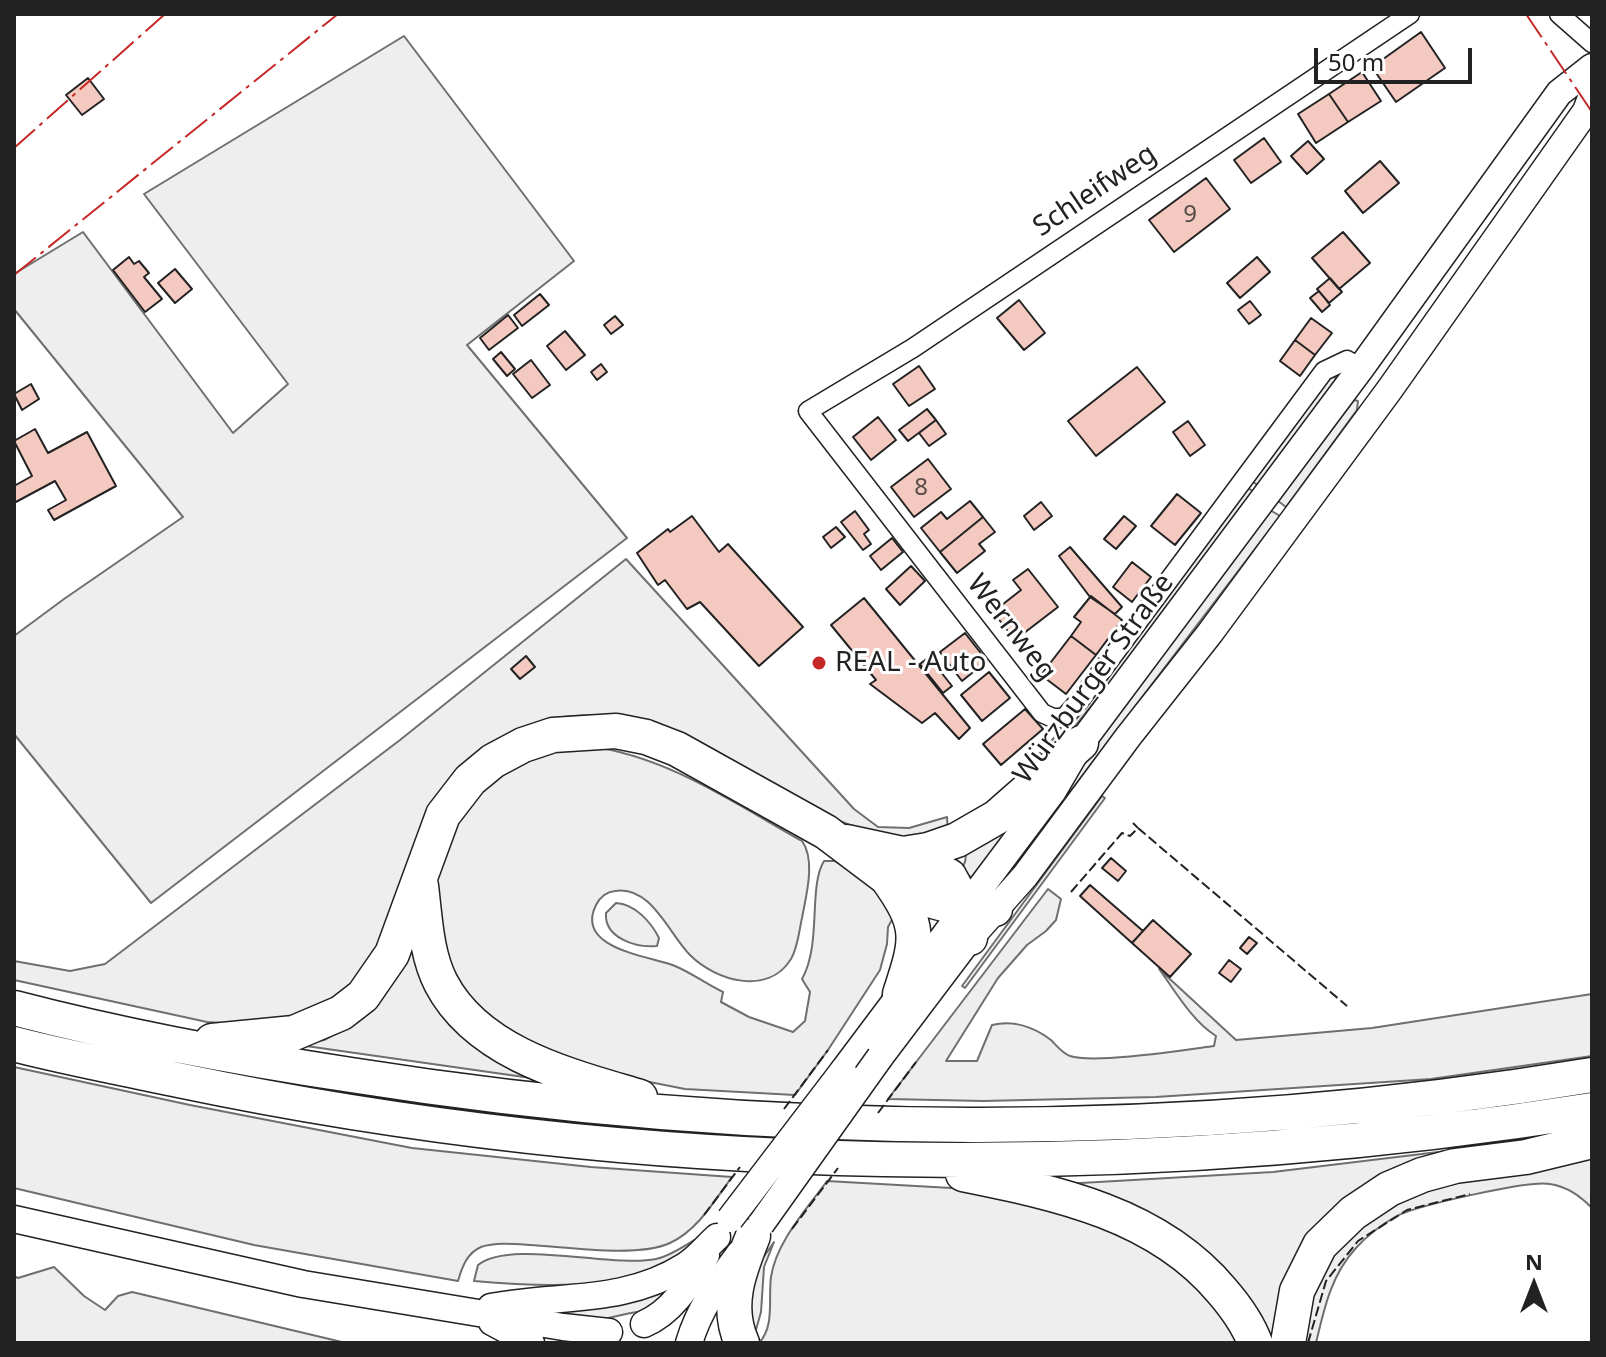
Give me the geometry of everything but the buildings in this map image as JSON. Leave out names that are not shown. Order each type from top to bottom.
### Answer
[{"type":"highway","points":[[172,1045],[294,1033],[341,1013],[363,996],[392,954],[419,873],[443,815],[470,780],[493,761],[523,745],[553,735],[616,731],[646,737],[677,749],[839,840],[895,866],[949,876],[977,918]]},
{"type":"highway","points":[[895,866],[975,832],[1021,798],[1081,743]]},
{"type":"highway","points":[[895,866],[914,934],[912,957],[900,994]]},
{"type":"highway","points":[[419,873],[428,944],[441,983],[460,1009],[494,1040],[546,1068],[701,1117]]},
{"type":"highway","points":[[14,1008],[172,1045],[425,1087],[540,1102],[701,1117],[980,1126],[1154,1121],[1427,1099],[1592,1075]]},
{"type":"highway","points":[[14,1044],[207,1086],[418,1123],[685,1150],[892,1159],[1057,1159],[1233,1150],[1435,1132],[1592,1110]]},
{"type":"highway","points":[[1288,1343],[1297,1291],[1320,1245],[1353,1213],[1377,1197],[1422,1175],[1444,1169],[1526,1157],[1592,1141]]},
{"type":"highway","points":[[892,1159],[1036,1189],[1107,1211],[1162,1239],[1204,1270],[1234,1306],[1255,1343]]},
{"type":"highway","points":[[740,1229],[734,1295],[736,1329],[742,1343]]},
{"type":"main road","name":"Würzburger Straße","points":[[644,1324],[666,1312],[740,1229],[868,1055],[977,918],[1081,743],[1361,368],[1559,93],[1592,67]]},
{"type":"main road","name":"Würzburger Straße","points":[[868,1055],[900,994],[977,918],[1025,876],[1210,633],[1512,218],[1586,111],[1592,95]]},
{"type":"main road","points":[[1361,368],[1390,389]]},
{"type":"main road","points":[[14,1219],[303,1284],[471,1310],[603,1337],[626,1325],[644,1324],[661,1329],[677,1343]]},
{"type":"main road","name":"Würzburger Straße","points":[[689,1343],[740,1229]]},
{"type":"main road","points":[[471,1310],[520,1301],[572,1300],[621,1292],[660,1279],[687,1265],[740,1229]]},
{"type":"main road","points":[[471,1310],[531,1343]]},
{"type":"street","name":"Schleifweg","points":[[808,411],[913,348],[1410,14]]},
{"type":"street","points":[[1559,14],[1592,43]]},
{"type":"street","name":"Wernweg","points":[[808,411],[1042,713],[1053,718],[1064,718],[1324,371],[1347,360],[1361,368]]},
{"type":"shaded area","points":[[404,36],[574,261],[467,345],[627,538],[151,903],[14,734],[14,636],[183,517],[14,309],[14,274],[83,232],[233,433],[288,384],[144,194]]},
{"type":"shaded area","points":[[1334,375],[1336,379],[1259,486],[1253,482],[1329,377]]},
{"type":"shaded area","points":[[1354,400],[1358,401],[1357,410],[1286,507],[1278,501]]},
{"type":"shaded area","points":[[1248,488],[1254,492],[1068,735],[1005,791],[1089,700]]},
{"type":"shaded area","points":[[1270,510],[1280,516],[1006,876],[1002,872]]},
{"type":"shaded area","points":[[626,559],[854,809],[878,827],[909,828],[947,817],[948,833],[914,839],[876,835],[837,820],[617,716],[580,715],[549,719],[487,745],[372,966],[318,1014],[251,1025],[207,1022],[14,980],[14,961],[70,971],[105,964],[400,740]]},
{"type":"shaded area","points":[[588,746],[617,751],[672,770],[802,841],[808,858],[809,878],[797,944],[791,959],[781,971],[769,978],[742,981],[714,972],[701,964],[682,946],[649,903],[628,891],[604,895],[596,905],[592,920],[596,932],[605,941],[687,972],[723,992],[721,1002],[749,1017],[793,1032],[805,1021],[810,992],[802,979],[812,949],[817,885],[824,861],[835,861],[883,892],[894,916],[888,927],[880,970],[795,1095],[685,1089],[609,1074],[504,1032],[486,1017],[453,976],[433,896],[449,829],[494,773],[541,751]]},
{"type":"shaded area","points":[[1102,796],[1105,798],[965,988],[962,986]]},
{"type":"shaded area","points":[[1029,803],[976,881],[961,870],[967,847]]},
{"type":"shaded area","points":[[1048,889],[1061,899],[1056,920],[1027,945],[998,978],[946,1061],[977,1061],[992,1025],[1000,1024],[1015,1024],[1038,1031],[1067,1055],[1082,1058],[1140,1056],[1214,1046],[1216,1036],[1192,1014],[1159,969],[1236,1040],[1372,1028],[1592,994],[1592,1056],[1431,1079],[1156,1097],[983,1101],[888,1099]]},
{"type":"shaded area","points":[[616,903],[636,910],[647,920],[659,938],[657,946],[631,943],[610,929],[606,913]]},
{"type":"shaded area","points":[[411,929],[425,972],[545,1080],[299,1045],[324,1040],[344,1029]]},
{"type":"shaded area","points":[[14,1067],[412,1148],[591,1167],[732,1177],[697,1222],[670,1243],[621,1251],[487,1245],[469,1257],[458,1281],[254,1245],[14,1188]]},
{"type":"shaded area","points":[[1496,1145],[1357,1196],[1275,1343],[1265,1343],[1250,1310],[1063,1184],[1273,1172]]},
{"type":"shaded area","points":[[1592,1151],[1592,1208],[1568,1190],[1556,1185],[1538,1184],[1447,1201],[1406,1212],[1390,1220],[1360,1244],[1340,1269],[1316,1343],[1296,1343],[1325,1251],[1390,1196]]},
{"type":"shaded area","points":[[827,1181],[969,1189],[1044,1200],[1162,1246],[1247,1343],[759,1343],[769,1320],[771,1277],[779,1251],[793,1226]]},
{"type":"shaded area","points":[[696,1239],[679,1257],[655,1270],[626,1279],[560,1285],[474,1281],[478,1265],[513,1254],[637,1261],[661,1258]]},
{"type":"shaded area","points":[[774,1242],[764,1267],[761,1312],[754,1337],[747,1328],[756,1268]]},
{"type":"shaded area","points":[[54,1267],[84,1296],[105,1310],[118,1296],[132,1292],[346,1343],[14,1343],[14,1276],[18,1278]]},
{"type":"shaded area","points":[[672,1286],[649,1311],[607,1319],[579,1319],[536,1308]]},
{"type":"fence","points":[[1071,892],[1122,833],[1130,836],[1138,828],[1133,823]]},
{"type":"fence","points":[[1138,828],[1347,1006]]},
{"type":"fence","points":[[784,1109],[828,1050]]},
{"type":"fence","points":[[878,1113],[916,1062]]},
{"type":"fence","points":[[704,1215],[740,1167]]},
{"type":"fence","points":[[792,1229],[838,1168]]},
{"type":"fence","points":[[1308,1343],[1326,1281],[1358,1241],[1407,1210],[1470,1194]]},
{"type":"power","points":[[14,148],[165,14]]},
{"type":"power","points":[[14,275],[338,14]]},
{"type":"power","points":[[1526,14],[1592,112]]},
{"type":"place","name":"REAL - Auto","points":[[819,663]]}]
